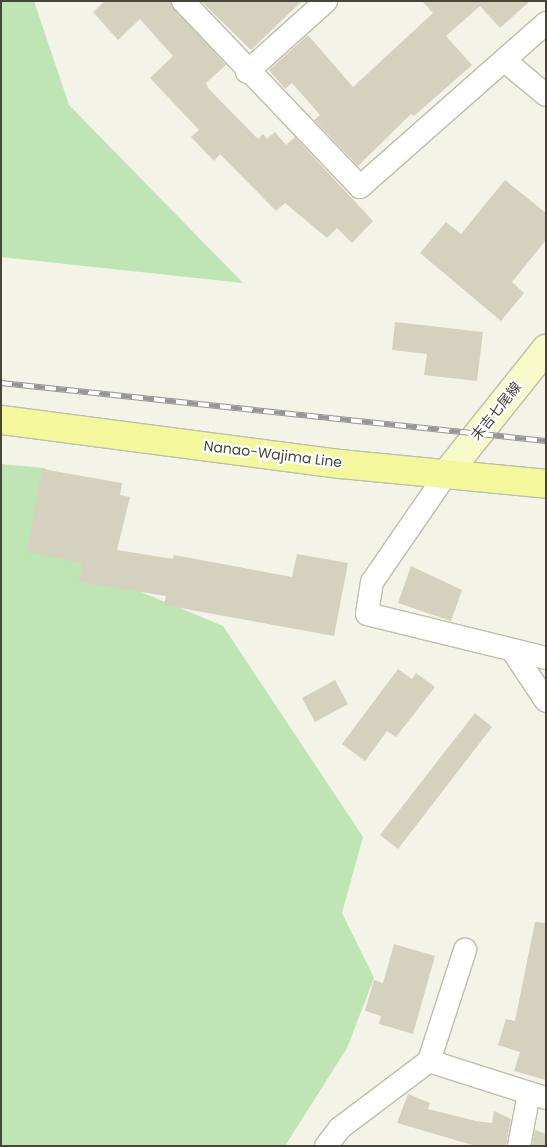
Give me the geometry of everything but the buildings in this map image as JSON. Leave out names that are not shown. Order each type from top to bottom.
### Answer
[{"type":"main road","name":"末吉七尾線","points":[[447,474],[546,349]]},
{"type":"main road","name":"Nanao-Wajima Line","points":[[1,420],[447,474],[546,484]]},
{"type":"street","points":[[183,1],[247,72],[360,187],[546,23]]},
{"type":"street","points":[[247,72],[326,1]]},
{"type":"street","points":[[504,61],[546,95]]},
{"type":"street","points":[[447,474],[372,582],[367,614],[546,658]]},
{"type":"street","points":[[512,650],[546,701]]},
{"type":"street","points":[[326,1146],[340,1128],[429,1061],[465,950]]},
{"type":"street","points":[[429,1061],[537,1095],[519,1146]]},
{"type":"green space","points":[[1,1],[34,1],[69,105],[243,283],[1,257]]},
{"type":"green space","points":[[1,464],[44,468],[71,482],[100,575],[223,626],[363,837],[342,913],[374,978],[347,1048],[285,1146],[1,1146]]},
{"type":"railway","points":[[1,383],[546,441]]}]
